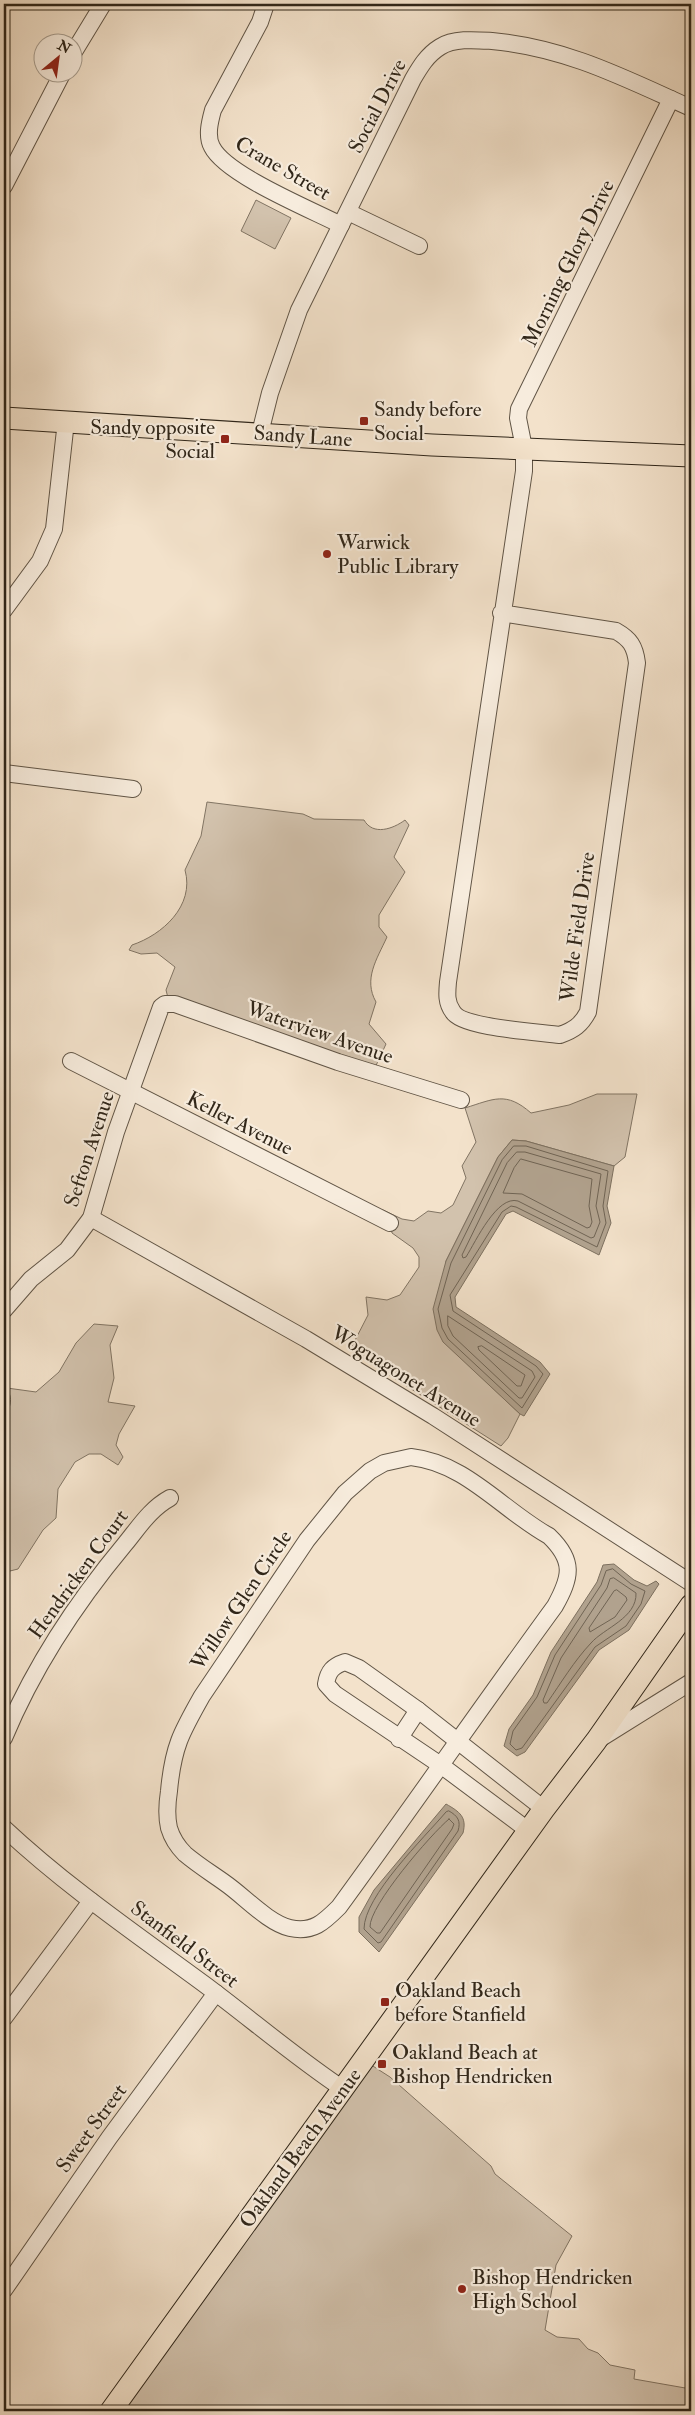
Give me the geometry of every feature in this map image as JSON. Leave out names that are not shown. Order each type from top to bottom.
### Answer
[{"type":"main road","name":"Sandy Lane","points":[[4,418],[432,445],[691,456]]},
{"type":"main road","name":"Oakland Beach Avenue","points":[[111,2411],[544,1809],[596,1740],[691,1605]]},
{"type":"street","points":[[82,39],[103,4]]},
{"type":"street","name":"Crane Street","points":[[266,4],[260,22],[213,110],[209,124],[212,147],[221,159],[238,171],[345,219]]},
{"type":"street","name":"Social Drive","points":[[260,433],[270,393],[298,310],[345,219],[413,79],[423,62],[440,46],[457,41],[479,40],[546,49],[601,67],[691,108]]},
{"type":"street","points":[[4,186],[58,82]]},
{"type":"street","name":"Morning Glory Drive","points":[[524,448],[518,418],[519,409],[671,99]]},
{"type":"street","points":[[345,219],[419,246]]},
{"type":"street","points":[[4,610],[40,561],[54,529],[66,421]]},
{"type":"street","name":"Wilde Field Drive","points":[[502,613],[616,631],[629,639],[636,650],[637,663],[588,1012],[581,1023],[572,1031],[560,1035],[469,1022],[458,1018],[453,1013],[447,1000],[448,982],[502,613],[524,471],[524,448]]},
{"type":"street","points":[[4,772],[133,789]]},
{"type":"street","name":"Sefton Avenue","points":[[4,1310],[31,1279],[67,1250],[91,1218],[116,1132],[162,1007],[165,1004]]},
{"type":"street","name":"Waterview Avenue","points":[[165,1004],[176,1004],[338,1062],[461,1100]]},
{"type":"street","name":"Keller Avenue","points":[[72,1061],[390,1223]]},
{"type":"street","name":"Woguagonet Avenue","points":[[91,1218],[306,1339],[433,1416],[691,1583]]},
{"type":"street","points":[[4,1292],[31,1279]]},
{"type":"street","name":"Willow Glen Circle","points":[[410,1457],[426,1459],[458,1472],[549,1536],[561,1548],[568,1564],[567,1585],[555,1606],[471,1721],[442,1766],[339,1907],[324,1923],[314,1928],[288,1928],[261,1911],[186,1854],[174,1839],[169,1826],[166,1810],[170,1773],[176,1744],[190,1715],[319,1523],[353,1485],[370,1471],[392,1460],[410,1457]]},
{"type":"street","name":"Hendricken Court","points":[[4,1738],[34,1674],[66,1621],[144,1520],[161,1503],[170,1498]]},
{"type":"street","points":[[529,1831],[442,1766],[399,1739],[335,1694],[326,1684],[327,1674],[332,1668],[345,1662],[359,1668],[418,1710],[544,1809]]},
{"type":"street","name":"Oakland Beach Avenue","points":[[596,1740],[691,1682]]},
{"type":"street","points":[[399,1739],[418,1710]]},
{"type":"street","name":"Stanfield Street","points":[[4,1828],[41,1862],[216,1993],[304,2063],[344,2089]]},
{"type":"street","points":[[4,2018],[92,1901]]},
{"type":"street","name":"Sweet Street","points":[[4,2290],[109,2138],[216,1993]]},
{"type":"shaded area","points":[[256,200],[291,218],[275,249],[241,231]]},
{"type":"shaded area","points":[[207,802],[303,814],[314,819],[364,820],[368,825],[378,829],[395,826],[405,820],[409,825],[394,857],[405,872],[379,915],[379,927],[387,937],[371,977],[372,994],[376,1002],[369,1024],[386,1044],[373,1072],[169,1002],[166,990],[175,967],[157,953],[141,954],[129,950],[132,945],[165,926],[181,907],[187,883],[185,870],[201,836]]},
{"type":"shaded area","points":[[597,1094],[637,1094],[625,1157],[614,1166],[526,1141],[512,1140],[498,1157],[446,1261],[444,1342],[520,1414],[508,1438],[501,1446],[350,1350],[368,1315],[366,1297],[387,1300],[400,1295],[419,1267],[419,1257],[413,1248],[392,1233],[390,1223],[367,1213],[383,1210],[402,1219],[414,1221],[428,1211],[441,1213],[453,1205],[466,1178],[462,1166],[476,1142],[465,1108],[492,1100],[507,1099],[522,1106],[531,1113],[569,1105]]},
{"type":"shaded area","points":[[94,1324],[118,1326],[110,1345],[114,1378],[108,1402],[135,1406],[119,1434],[116,1445],[123,1457],[118,1465],[101,1454],[89,1454],[75,1462],[58,1489],[56,1518],[43,1530],[18,1569],[6,1572],[4,1576],[4,1417],[11,1400],[7,1388],[36,1392],[59,1372],[76,1343]]},
{"type":"shaded area","name":"Bishop Hendricken High School","points":[[365,2061],[390,2077],[491,2166],[495,2174],[572,2236],[556,2265],[545,2330],[557,2337],[579,2339],[588,2349],[598,2353],[610,2365],[635,2370],[634,2379],[691,2389],[691,2411],[112,2411]]},
{"type":"water","points":[[512,1140],[526,1141],[614,1166],[607,1206],[611,1223],[599,1255],[513,1211],[506,1214],[455,1297],[456,1307],[540,1362],[550,1374],[524,1416],[443,1342],[437,1330],[433,1309],[446,1261],[498,1157]]},
{"type":"water","points":[[614,1564],[634,1580],[647,1586],[656,1581],[659,1584],[629,1630],[599,1650],[525,1752],[517,1756],[504,1746],[509,1729],[533,1695],[551,1652],[597,1582],[603,1565]]},
{"type":"water","points":[[446,1804],[461,1815],[464,1823],[463,1833],[379,1952],[359,1932],[359,1917],[374,1890]]},
{"type":"place","name":"Sandy before Social","points":[[364,421]]},
{"type":"place","name":"Sandy opposite Social","points":[[225,439]]},
{"type":"place","name":"Warwick Public Library","points":[[327,554]]},
{"type":"place","name":"Oakland Beach before Stanfield","points":[[385,2002]]},
{"type":"place","name":"Oakland Beach at Bishop Hendricken","points":[[382,2064]]},
{"type":"place","name":"Bishop Hendricken High School","points":[[462,2289]]}]
